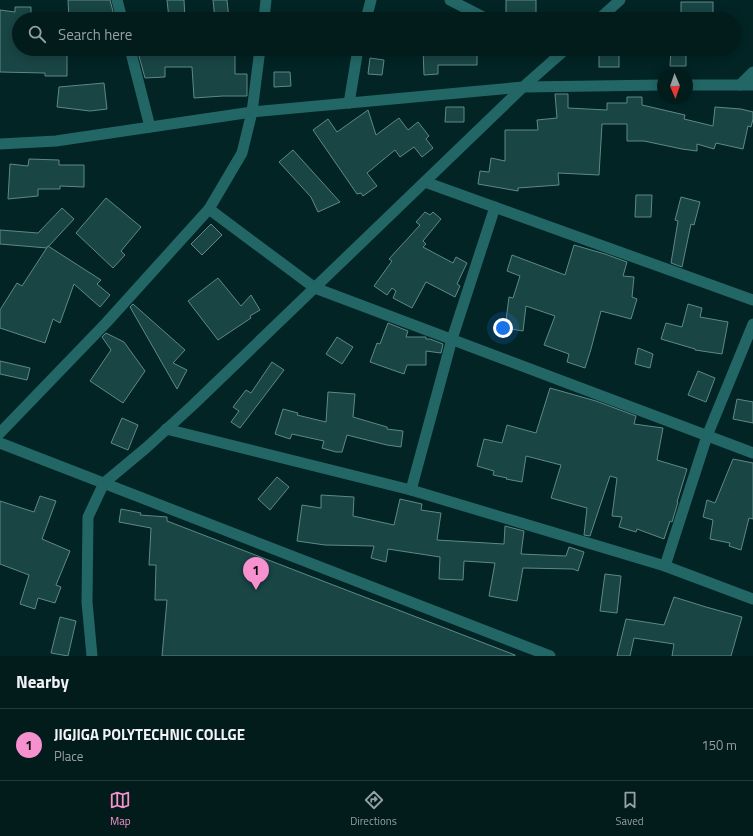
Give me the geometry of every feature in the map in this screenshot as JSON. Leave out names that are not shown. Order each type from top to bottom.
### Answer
[{"type":"street","points":[[117,0],[120,12]]},
{"type":"street","points":[[265,12],[266,0]]},
{"type":"street","points":[[368,12],[371,0]]},
{"type":"street","points":[[450,0],[473,12]]},
{"type":"street","points":[[607,12],[620,0]]},
{"type":"street","points":[[132,56],[150,127]]},
{"type":"street","points":[[0,433],[106,323],[209,210],[242,153],[252,112],[259,56]]},
{"type":"street","points":[[349,103],[357,56]]},
{"type":"street","points":[[92,656],[86,602],[88,517],[104,483],[199,400],[523,87],[558,56]]},
{"type":"street","points":[[740,85],[753,72]]},
{"type":"street","points":[[693,85],[753,84]]},
{"type":"street","points":[[0,144],[56,141],[252,112],[523,87],[657,86]]},
{"type":"street","points":[[425,182],[753,300]]},
{"type":"street","points":[[411,490],[452,339],[495,207]]},
{"type":"street","points":[[209,210],[315,288],[753,453]]},
{"type":"street","points":[[665,566],[707,436],[753,324]]},
{"type":"street","points":[[166,429],[411,490],[665,566],[753,599]]},
{"type":"street","points":[[0,443],[550,656]]},
{"type":"building","points":[[68,0],[110,0],[113,12],[69,12]]},
{"type":"building","points":[[167,0],[184,0],[185,12],[168,12]]},
{"type":"building","points":[[213,0],[227,0],[228,12],[214,12]]},
{"type":"building","points":[[506,0],[536,0],[536,12],[506,12]]},
{"type":"building","points":[[681,2],[713,2],[713,12],[681,12]]},
{"type":"building","points":[[15,7],[31,7],[31,12],[15,12]]},
{"type":"building","points":[[0,10],[15,12],[12,12],[12,56],[67,56],[67,76],[45,76],[45,73],[0,72]]},
{"type":"building","points":[[139,56],[235,56],[235,74],[247,74],[247,96],[194,98],[192,67],[165,67],[165,77],[145,78]]},
{"type":"building","points":[[423,56],[477,56],[477,65],[438,65],[438,74],[424,75]]},
{"type":"building","points":[[599,56],[619,56],[619,67],[599,67]]},
{"type":"building","points":[[671,56],[686,56],[686,66],[670,66]]},
{"type":"building","points":[[370,58],[384,60],[382,75],[368,74]]},
{"type":"building","points":[[274,72],[290,72],[291,86],[274,87]]},
{"type":"building","points":[[104,83],[107,109],[90,111],[57,107],[59,87]]},
{"type":"building","points":[[555,94],[568,94],[568,108],[607,110],[607,103],[627,103],[627,97],[642,97],[642,105],[685,115],[684,119],[713,126],[715,107],[741,109],[753,112],[753,119],[751,127],[748,126],[743,149],[716,143],[714,149],[697,144],[697,151],[644,141],[627,141],[627,124],[602,124],[599,175],[558,173],[559,185],[518,188],[518,191],[478,184],[480,171],[489,172],[491,158],[505,161],[505,130],[538,130],[537,120],[557,118]]},
{"type":"building","points":[[446,107],[464,107],[464,122],[445,122]]},
{"type":"building","points":[[368,110],[376,135],[399,118],[408,130],[418,122],[429,136],[426,139],[433,148],[422,157],[414,147],[400,157],[395,150],[367,173],[377,186],[363,196],[361,193],[357,194],[313,130],[328,119],[337,132]]},
{"type":"building","points":[[293,150],[340,202],[318,212],[311,197],[279,162]]},
{"type":"building","points":[[29,159],[59,160],[59,165],[84,165],[84,187],[60,186],[60,189],[38,189],[38,196],[8,199],[10,164],[28,166]]},
{"type":"building","points":[[636,195],[652,195],[651,217],[635,217]]},
{"type":"building","points":[[681,197],[700,202],[694,225],[691,224],[682,267],[671,263],[678,221],[675,220]]},
{"type":"building","points":[[106,198],[141,227],[121,251],[125,255],[113,268],[76,233]]},
{"type":"building","points":[[62,208],[74,219],[47,248],[0,244],[0,230],[38,233]]},
{"type":"building","points":[[425,212],[430,215],[433,212],[441,219],[423,241],[426,244],[423,247],[453,263],[456,257],[467,263],[457,284],[460,286],[455,297],[426,282],[412,308],[393,298],[396,291],[392,288],[387,295],[374,286],[392,261],[389,259],[420,225],[416,222]]},
{"type":"building","points":[[211,224],[222,235],[202,255],[191,244]]},
{"type":"building","points":[[574,245],[627,262],[623,276],[634,277],[632,297],[637,299],[631,319],[601,311],[585,368],[567,362],[569,354],[544,345],[555,316],[526,306],[523,331],[505,328],[509,297],[513,298],[520,276],[507,271],[512,255],[565,275]]},
{"type":"building","points":[[48,246],[101,280],[97,284],[110,295],[100,307],[74,284],[60,323],[53,319],[45,343],[0,328],[0,310],[17,283],[22,286]]},
{"type":"building","points":[[218,278],[241,306],[251,295],[260,310],[250,316],[251,318],[218,340],[188,301]]},
{"type":"building","points":[[133,304],[185,350],[173,363],[187,370],[177,389],[130,307]]},
{"type":"building","points":[[688,304],[702,308],[700,317],[728,322],[722,354],[695,350],[661,339],[666,323],[682,327]]},
{"type":"building","points":[[388,323],[408,331],[406,337],[426,337],[426,339],[443,344],[441,353],[426,351],[426,365],[407,365],[404,374],[370,362],[377,343],[380,344]]},
{"type":"building","points":[[106,333],[124,342],[145,371],[123,403],[90,381],[111,350],[102,337]]},
{"type":"building","points":[[337,337],[353,347],[342,364],[326,354]]},
{"type":"building","points":[[638,348],[653,354],[650,368],[635,364]]},
{"type":"building","points":[[0,361],[30,368],[27,380],[0,374]]},
{"type":"building","points":[[272,362],[284,370],[240,428],[231,422],[239,411],[233,407],[246,390],[251,393]]},
{"type":"building","points":[[698,371],[715,378],[706,402],[688,395]]},
{"type":"building","points":[[550,388],[596,401],[636,416],[634,424],[663,428],[657,460],[687,469],[672,522],[670,521],[664,539],[637,529],[636,532],[619,527],[622,517],[612,516],[617,478],[610,476],[590,536],[584,535],[587,508],[551,498],[561,465],[526,456],[522,482],[493,475],[494,471],[477,466],[484,439],[502,443],[507,425],[536,433]]},
{"type":"building","points":[[328,392],[355,394],[353,417],[387,427],[387,429],[403,431],[401,447],[347,435],[342,452],[336,452],[322,448],[324,441],[292,434],[290,439],[275,434],[283,409],[298,413],[297,415],[326,422]]},
{"type":"building","points":[[737,399],[753,402],[753,423],[733,419]]},
{"type":"building","points":[[122,418],[138,425],[128,450],[111,443]]},
{"type":"building","points":[[733,459],[753,463],[753,519],[749,518],[741,550],[729,546],[730,543],[710,539],[713,520],[703,517],[707,500],[715,503]]},
{"type":"building","points":[[277,477],[289,487],[270,510],[258,499]]},
{"type":"building","points":[[321,495],[354,497],[353,516],[394,525],[400,499],[422,504],[421,510],[441,513],[437,540],[504,544],[505,526],[524,531],[521,554],[566,556],[569,547],[584,552],[578,571],[573,569],[523,568],[517,601],[489,596],[495,563],[464,561],[463,580],[439,579],[440,557],[388,549],[386,562],[371,558],[374,546],[325,545],[297,541],[302,505],[321,508]]},
{"type":"building","points":[[40,496],[56,501],[42,539],[70,551],[56,585],[61,587],[55,603],[38,598],[35,609],[20,604],[29,575],[0,564],[0,501],[34,512]]},
{"type":"building","points":[[121,509],[141,513],[140,515],[167,517],[167,521],[515,656],[162,656],[167,600],[155,600],[156,565],[149,565],[151,528],[119,522]]},
{"type":"building","points":[[605,574],[621,576],[617,613],[600,611]]},
{"type":"building","points":[[674,597],[742,617],[731,656],[672,656],[674,644],[634,638],[630,656],[617,656],[626,619],[664,625]]},
{"type":"building","points":[[60,617],[76,621],[68,656],[51,653]]},
{"type":"place","name":"JIGJIGA POLYTECHNIC COLLGE","points":[[256,590]]}]
